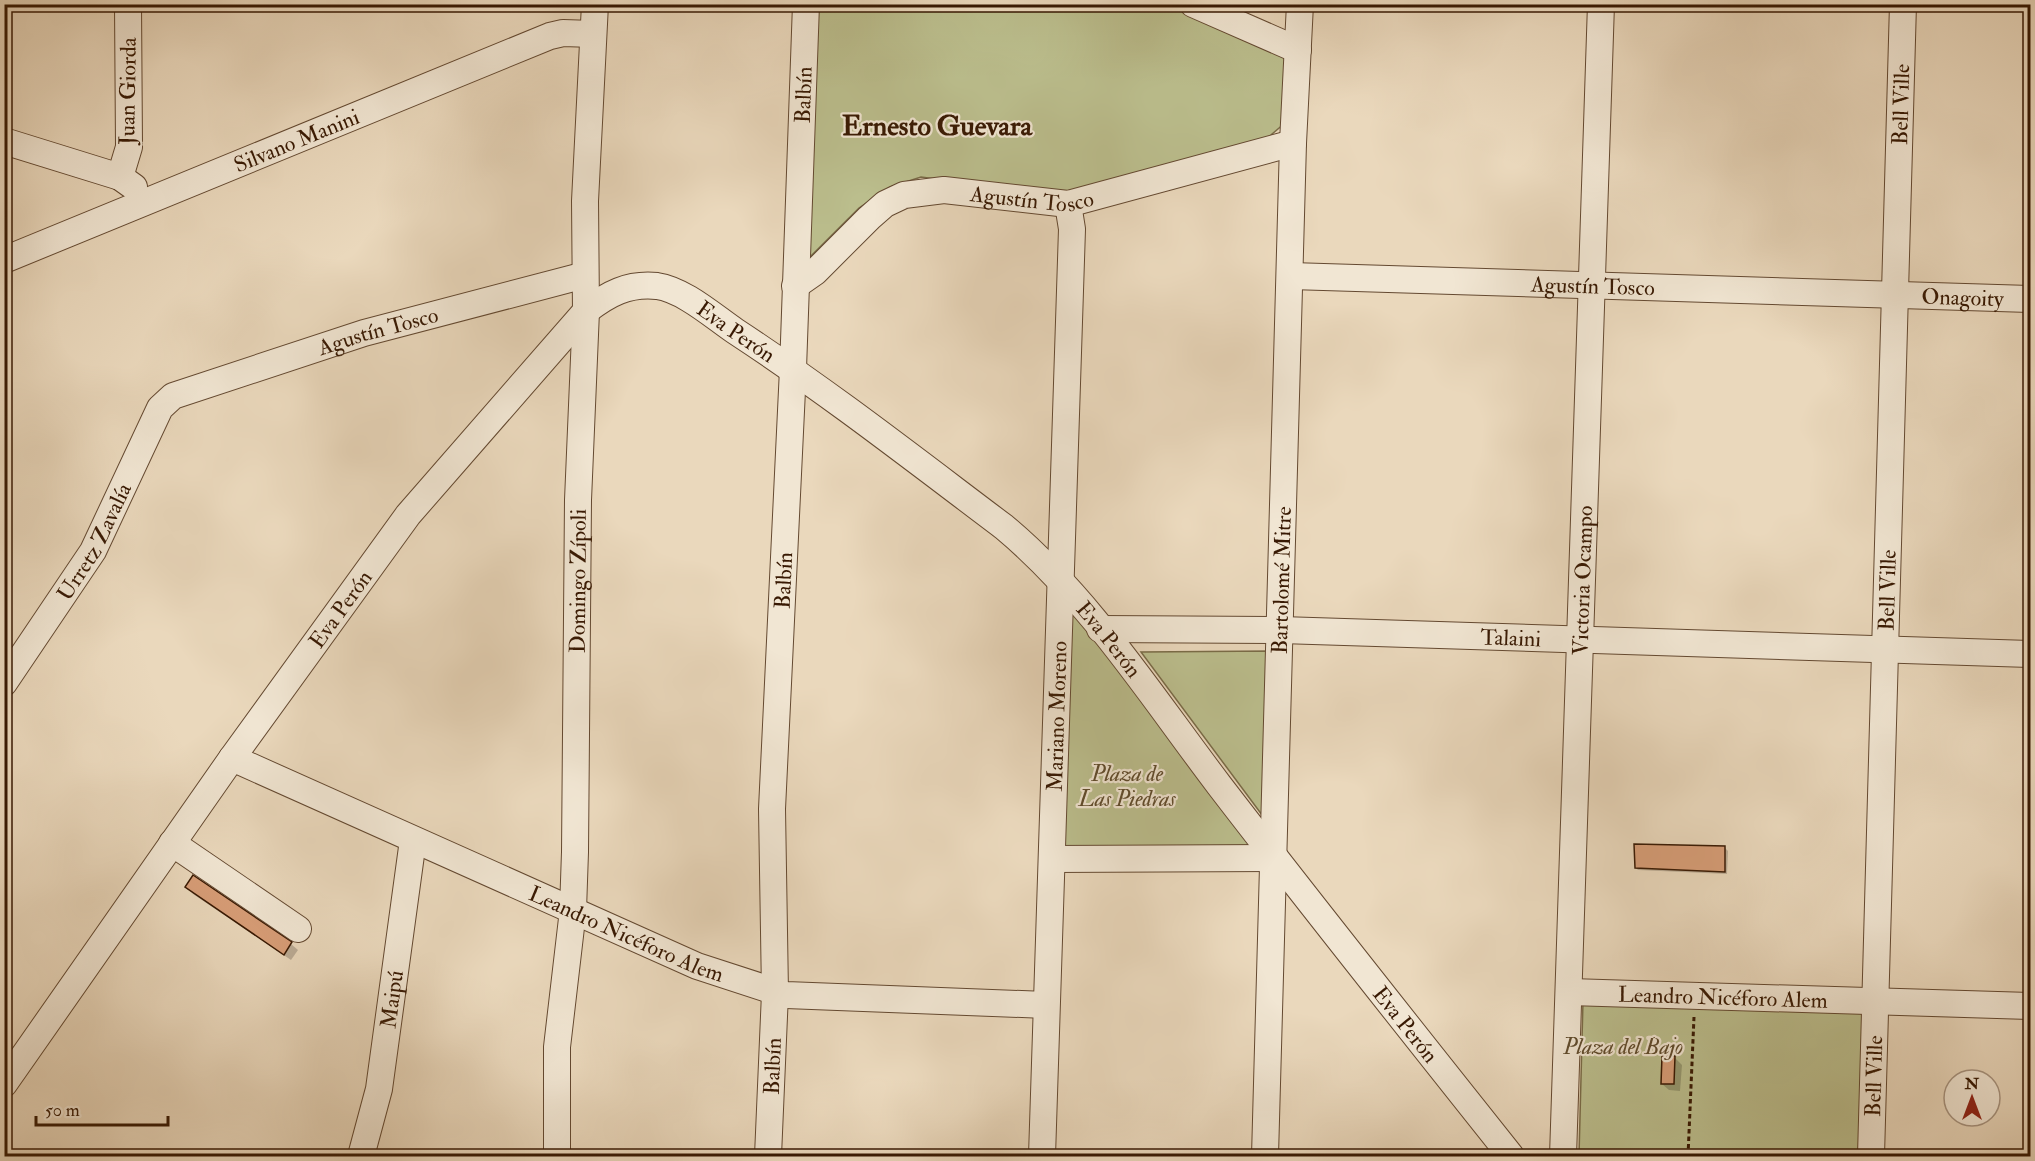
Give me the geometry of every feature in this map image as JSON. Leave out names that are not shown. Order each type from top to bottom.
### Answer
[{"type":"street","name":"Juan Giorda","points":[[120,177],[129,147],[128,4]]},
{"type":"street","name":"Domingo Zípoli","points":[[557,1156],[556,1047],[573,910],[577,795],[578,500],[586,311],[585,201],[595,4]]},
{"type":"street","name":"Balbín","points":[[768,1156],[774,993],[772,808],[793,369],[806,4]]},
{"type":"street","points":[[1193,4],[1298,50]]},
{"type":"street","name":"Bartolomé Mitre","points":[[1265,1156],[1293,143],[1300,4]]},
{"type":"street","name":"Victoria Ocampo","points":[[1563,1156],[1601,4]]},
{"type":"street","name":"Bell Ville","points":[[1870,1156],[1903,15]]},
{"type":"street","name":"Silvano Manini","points":[[4,260],[550,36],[562,33],[593,34]]},
{"type":"street","points":[[4,141],[120,177],[149,202]]},
{"type":"street","name":"Agustín Tosco","points":[[795,286],[815,272],[885,204],[904,195],[944,190],[1068,204],[1293,143]]},
{"type":"street","name":"Mariano Moreno","points":[[1042,1156],[1072,229],[1068,204]]},
{"type":"street","name":"Agustín Tosco","points":[[173,396],[364,333],[585,275]]},
{"type":"street","name":"Agustín Tosco","points":[[1291,276],[1895,294]]},
{"type":"street","name":"Eva Perón","points":[[4,1084],[232,758],[408,515],[586,311],[621,288],[659,286],[692,302],[793,369],[1004,527],[1059,580],[1100,629],[1275,858],[1511,1156]]},
{"type":"street","name":"Onagoity","points":[[1895,294],[2031,299]]},
{"type":"street","name":"Urretz Zavalía","points":[[4,683],[93,551],[160,408],[173,396]]},
{"type":"street","name":"Talaini","points":[[1100,629],[1281,630],[2031,654]]},
{"type":"street","name":"Leandro Nicéforo Alem","points":[[232,758],[697,966],[774,993],[1046,1005]]},
{"type":"street","name":"Maipú","points":[[361,1156],[379,1089],[413,840]]},
{"type":"street","points":[[172,843],[298,929]]},
{"type":"street","points":[[1052,859],[1275,858]]},
{"type":"street","name":"Leandro Nicéforo Alem","points":[[1570,992],[2031,1006]]},
{"type":"path","points":[[1688,1156],[1694,1007]]},
{"type":"green space","points":[[811,5],[1180,5],[1289,58],[1285,123],[1264,141],[1057,195],[921,177],[890,187],[859,208],[809,258]]},
{"type":"green space","name":"Plaza de Las Piedras","points":[[1059,580],[1275,858],[1052,859]]},
{"type":"green space","points":[[1274,651],[1268,823],[1141,652]]},
{"type":"green space","name":"Plaza del Bajo","points":[[1583,1001],[1867,1008],[1863,1156],[1579,1156]]},
{"type":"building","points":[[1634,844],[1725,846],[1725,872],[1635,868]]},
{"type":"building","points":[[193,875],[292,942],[284,955],[185,887]]},
{"type":"building","points":[[1662,1056],[1675,1056],[1674,1084],[1661,1084]]},
{"type":"district","name":"Ernesto Guevara","points":[[937,125]]}]
